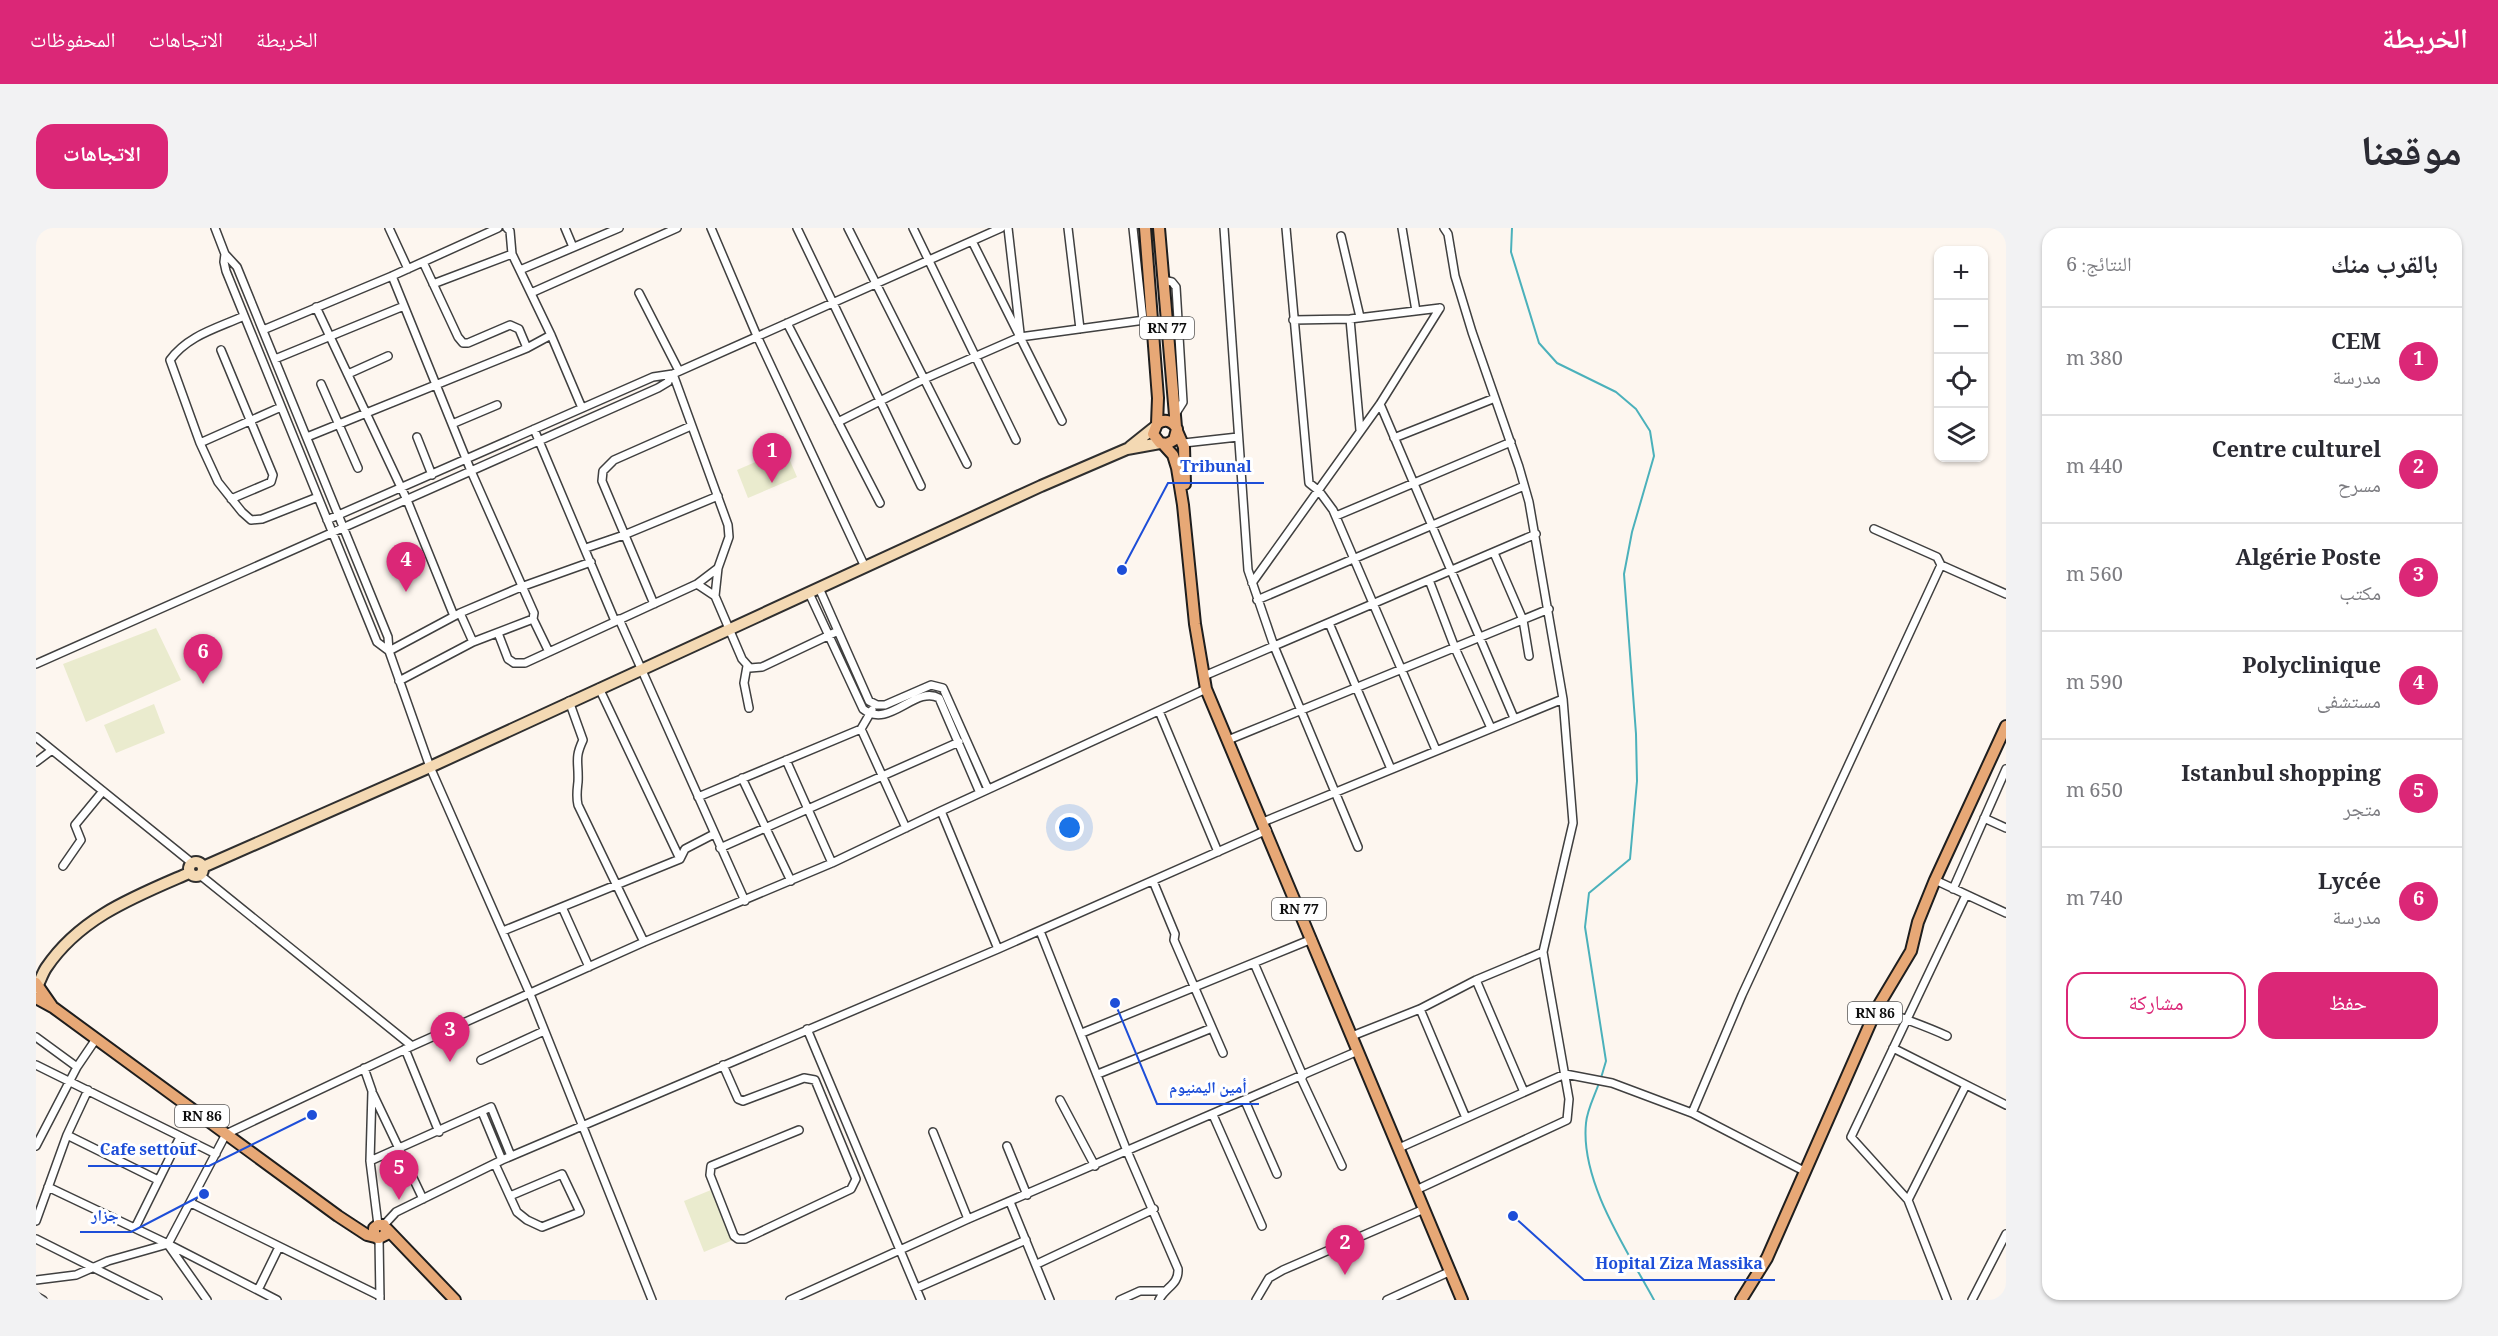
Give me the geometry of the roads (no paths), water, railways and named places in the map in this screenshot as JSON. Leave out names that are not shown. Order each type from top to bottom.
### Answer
[{"type":"main road","name":"RN 77","points":[[1145,228],[1148,320],[1158,390],[1156,425]]},
{"type":"main road","name":"RN 77","points":[[1159,228],[1176,429],[1184,443],[1186,468],[1184,505]]},
{"type":"main road","points":[[37,985],[40,971],[73,937],[103,913],[122,902],[430,767],[569,701],[730,630],[1041,486],[1127,449],[1174,440],[1176,429],[1168,421],[1156,425],[1127,449]]},
{"type":"main road","points":[[1156,425],[1153,434],[1162,443]]},
{"type":"main road","name":"RN 77","points":[[1162,443],[1175,459],[1184,505],[1195,624],[1206,689],[1462,1300]]},
{"type":"main road","name":"RN 86","points":[[1742,1300],[1767,1258],[1877,1008],[1911,951],[1918,922],[1935,880],[2003,740],[2006,726]]},
{"type":"main road","name":"RN 86","points":[[37,985],[54,1008]]},
{"type":"main road","name":"RN 86","points":[[36,998],[54,1008],[351,1224],[380,1232],[410,1254],[456,1300]]},
{"type":"street","points":[[215,228],[225,254],[225,267],[244,316],[377,642],[389,651]]},
{"type":"street","points":[[389,228],[408,269]]},
{"type":"street","points":[[263,330],[408,269],[481,232],[498,228]]},
{"type":"street","points":[[507,228],[510,231],[512,254],[551,335],[582,408]]},
{"type":"street","points":[[565,228],[573,248]]},
{"type":"street","points":[[520,270],[619,228]]},
{"type":"street","points":[[531,293],[677,228]]},
{"type":"street","points":[[711,228],[757,336],[866,567]]},
{"type":"street","points":[[797,228],[921,486]]},
{"type":"street","points":[[848,228],[967,464]]},
{"type":"street","points":[[913,228],[1016,440]]},
{"type":"street","points":[[327,520],[432,476],[657,375],[674,374],[1001,228]]},
{"type":"street","points":[[1008,228],[1020,337]]},
{"type":"street","points":[[1068,228],[1080,329]]},
{"type":"street","points":[[838,422],[880,400],[1020,337],[1148,320],[1133,228]]},
{"type":"street","points":[[1224,228],[1248,570],[1274,646],[1358,847]]},
{"type":"street","points":[[1286,228],[1309,483],[1319,491],[1336,516],[1436,750]]},
{"type":"street","points":[[1402,228],[1416,311]]},
{"type":"street","points":[[1416,1190],[1568,1120],[1569,1099],[1543,952],[1573,823],[1563,699],[1536,534],[1524,486],[1455,276],[1449,241],[1444,228]]},
{"type":"street","points":[[1341,236],[1360,317]]},
{"type":"street","points":[[972,241],[1062,421]]},
{"type":"street","points":[[225,254],[237,267],[275,359],[388,637],[389,651],[430,767],[530,994],[652,1300]]},
{"type":"street","points":[[433,284],[512,254]]},
{"type":"street","points":[[423,262],[458,337],[463,343],[510,325],[519,329],[527,348]]},
{"type":"street","points":[[392,276],[471,471],[549,652]]},
{"type":"street","points":[[639,294],[674,374],[728,525],[729,537],[718,568],[716,596],[742,660],[747,666],[759,668],[838,631]]},
{"type":"street","points":[[275,359],[404,306]]},
{"type":"street","points":[[316,308],[402,489],[457,615],[473,642]]},
{"type":"street","points":[[1252,583],[1380,404],[1440,308],[1350,319],[1293,320]]},
{"type":"street","points":[[244,316],[192,339],[177,350],[170,360],[200,443],[218,482],[251,520],[262,519],[318,497]]},
{"type":"street","points":[[1350,319],[1360,430]]},
{"type":"street","points":[[787,323],[880,503]]},
{"type":"street","points":[[306,437],[527,348],[551,335]]},
{"type":"street","points":[[221,350],[273,475],[271,482],[231,499]]},
{"type":"street","points":[[348,374],[388,356]]},
{"type":"street","points":[[36,664],[658,388],[668,382],[674,374]]},
{"type":"street","points":[[321,384],[358,468]]},
{"type":"street","points":[[1394,438],[1495,398]]},
{"type":"street","points":[[1380,404],[1514,718]]},
{"type":"street","points":[[452,424],[496,405]]},
{"type":"street","points":[[200,443],[281,407]]},
{"type":"street","points":[[654,604],[602,481],[605,466],[691,426]]},
{"type":"street","points":[[534,429],[591,562],[745,902]]},
{"type":"street","points":[[417,437],[432,476]]},
{"type":"street","points":[[1184,443],[1238,437]]},
{"type":"street","points":[[1336,516],[1511,442]]},
{"type":"street","points":[[1257,600],[1524,486]]},
{"type":"street","points":[[586,548],[624,535],[718,496]]},
{"type":"street","points":[[1874,528],[1937,557],[1941,565],[2006,594]]},
{"type":"street","points":[[1204,676],[1536,534]]},
{"type":"street","points":[[1494,553],[1523,620],[1529,656]]},
{"type":"street","points":[[389,651],[457,615],[521,587],[591,562]]},
{"type":"street","points":[[1692,1113],[1742,995],[1941,565]]},
{"type":"street","points":[[498,633],[508,659],[514,663],[525,663],[697,584],[718,568]]},
{"type":"street","points":[[1429,580],[1455,648],[1491,728]]},
{"type":"street","points":[[697,584],[716,596]]},
{"type":"street","points":[[814,591],[838,631],[866,696],[874,704],[885,705],[931,685],[944,688],[988,789]]},
{"type":"street","points":[[814,591],[828,635],[859,703],[870,714],[882,714],[927,695],[936,696],[942,701],[980,793]]},
{"type":"street","points":[[1228,740],[1549,609]]},
{"type":"street","points":[[399,681],[473,642],[534,619]]},
{"type":"street","points":[[1329,623],[1391,769]]},
{"type":"street","points":[[747,666],[745,692],[749,708]]},
{"type":"street","points":[[600,688],[680,859]]},
{"type":"street","points":[[36,1280],[76,1275],[108,1261],[168,1244],[226,1134],[364,1068],[644,942],[745,902],[832,863],[1206,689]]},
{"type":"street","points":[[380,1232],[393,1214],[502,1160],[998,949],[1218,852],[1335,792],[1563,699]]},
{"type":"street","points":[[569,701],[583,740],[576,756],[578,783],[575,793],[578,805],[644,942]]},
{"type":"street","points":[[698,796],[861,729],[874,704]]},
{"type":"street","points":[[1159,711],[1218,852]]},
{"type":"street","points":[[861,729],[906,828]]},
{"type":"street","points":[[36,736],[409,1048],[439,1132]]},
{"type":"street","points":[[720,848],[884,777],[958,742]]},
{"type":"street","points":[[36,762],[52,750]]},
{"type":"street","points":[[786,760],[832,863]]},
{"type":"street","points":[[1953,889],[2006,769]]},
{"type":"street","points":[[741,778],[791,881]]},
{"type":"street","points":[[63,866],[81,840],[75,825],[103,791]]},
{"type":"street","points":[[941,811],[998,949]]},
{"type":"street","points":[[1984,818],[2006,828]]},
{"type":"street","points":[[503,931],[680,859],[685,849],[714,834]]},
{"type":"street","points":[[1153,880],[1175,934],[1174,940],[1223,1053]]},
{"type":"street","points":[[1935,880],[2006,913]]},
{"type":"street","points":[[1947,1300],[1908,1200],[1851,1137],[1966,895]]},
{"type":"street","points":[[562,907],[589,967]]},
{"type":"street","points":[[1040,930],[1127,1151],[1178,1269],[1178,1276],[1174,1284],[1163,1291],[1140,1291],[1120,1300]]},
{"type":"street","points":[[1082,1033],[1312,939]]},
{"type":"street","points":[[1352,1035],[1420,1009],[1476,980],[1543,952]]},
{"type":"street","points":[[1254,963],[1342,1166]]},
{"type":"street","points":[[1476,980],[1524,1092]]},
{"type":"street","points":[[1877,1008],[1906,1021],[1925,1025],[1947,1036]]},
{"type":"street","points":[[1420,1009],[1466,1118]]},
{"type":"street","points":[[1098,1074],[1212,1028]]},
{"type":"street","points":[[807,1029],[902,1250],[921,1300]]},
{"type":"street","points":[[481,1060],[544,1031]]},
{"type":"street","points":[[36,1038],[77,1067]]},
{"type":"street","points":[[36,1146],[38,1135],[96,1039]]},
{"type":"street","points":[[1893,1048],[2006,1105]]},
{"type":"street","points":[[790,1300],[968,1219],[1358,1051]]},
{"type":"street","points":[[36,1065],[216,1154]]},
{"type":"street","points":[[723,1065],[738,1099],[743,1101],[804,1078],[815,1080],[856,1179],[851,1189],[746,1239],[738,1239],[734,1236],[710,1175],[711,1166],[799,1130]]},
{"type":"street","points":[[364,1068],[398,1149],[423,1199]]},
{"type":"street","points":[[1399,1148],[1565,1074],[1612,1083],[1692,1113],[1806,1172]]},
{"type":"street","points":[[1908,1200],[1966,1085]]},
{"type":"street","points":[[36,1221],[67,1135],[88,1090]]},
{"type":"street","points":[[191,1203],[380,1298],[380,1232],[370,1161],[372,1091]]},
{"type":"street","points":[[1060,1100],[1095,1166]]},
{"type":"street","points":[[1245,1101],[1277,1174]]},
{"type":"street","points":[[370,1161],[491,1107],[511,1156]]},
{"type":"street","points":[[482,1112],[502,1160]]},
{"type":"street","points":[[1213,1115],[1262,1226]]},
{"type":"street","points":[[933,1132],[968,1219]]},
{"type":"street","points":[[67,1135],[158,1180]]},
{"type":"street","points":[[135,1228],[180,1137]]},
{"type":"street","points":[[1007,1146],[1026,1195]]},
{"type":"street","points":[[495,1164],[517,1212],[527,1220],[542,1227],[580,1212],[562,1174],[510,1196]]},
{"type":"street","points":[[48,1187],[168,1244],[277,1300]]},
{"type":"street","points":[[1010,1202],[1050,1300]]},
{"type":"street","points":[[1037,1264],[1154,1209]]},
{"type":"street","points":[[1256,1300],[1269,1278],[1283,1270],[1424,1209]]},
{"type":"street","points":[[1972,1300],[2006,1234]]},
{"type":"street","points":[[36,1239],[158,1300]]},
{"type":"street","points":[[917,1288],[1026,1240]]},
{"type":"street","points":[[168,1244],[207,1300]]},
{"type":"street","points":[[258,1290],[279,1246]]},
{"type":"street","points":[[1387,1300],[1451,1271]]},
{"type":"street","points":[[1159,1300],[1163,1291]]},
{"type":"street","points":[[807,1292],[810,1300]]},
{"type":"street","points":[[36,1296],[43,1300]]},
{"type":"waterway","points":[[1512,228],[1511,252],[1539,343],[1557,363],[1616,392],[1636,409],[1650,431],[1654,456],[1632,532],[1624,574],[1636,734],[1637,781],[1630,859],[1589,893],[1585,927],[1606,1061],[1601,1078]]},
{"type":"waterway","points":[[1599,1083],[1586,1123],[1586,1145],[1590,1169],[1619,1238],[1654,1300]]},
{"type":"place","name":"CEM","points":[[772,483]]},
{"type":"place","name":"Tribunal","points":[[1122,570]]},
{"type":"place","name":"Polyclinique","points":[[406,592]]},
{"type":"place","name":"Lycée","points":[[203,684]]},
{"type":"place","name":"أمين اليمنيوم","points":[[1115,1003]]},
{"type":"place","name":"Algérie Poste","points":[[450,1062]]},
{"type":"place","name":"Cafe settouf","points":[[312,1115]]},
{"type":"place","name":"جزار","points":[[204,1194]]},
{"type":"place","name":"Istanbul shopping","points":[[399,1200]]},
{"type":"place","name":"Hopital Ziza Massika","points":[[1513,1216]]},
{"type":"place","name":"Centre culturel","points":[[1345,1275]]}]
